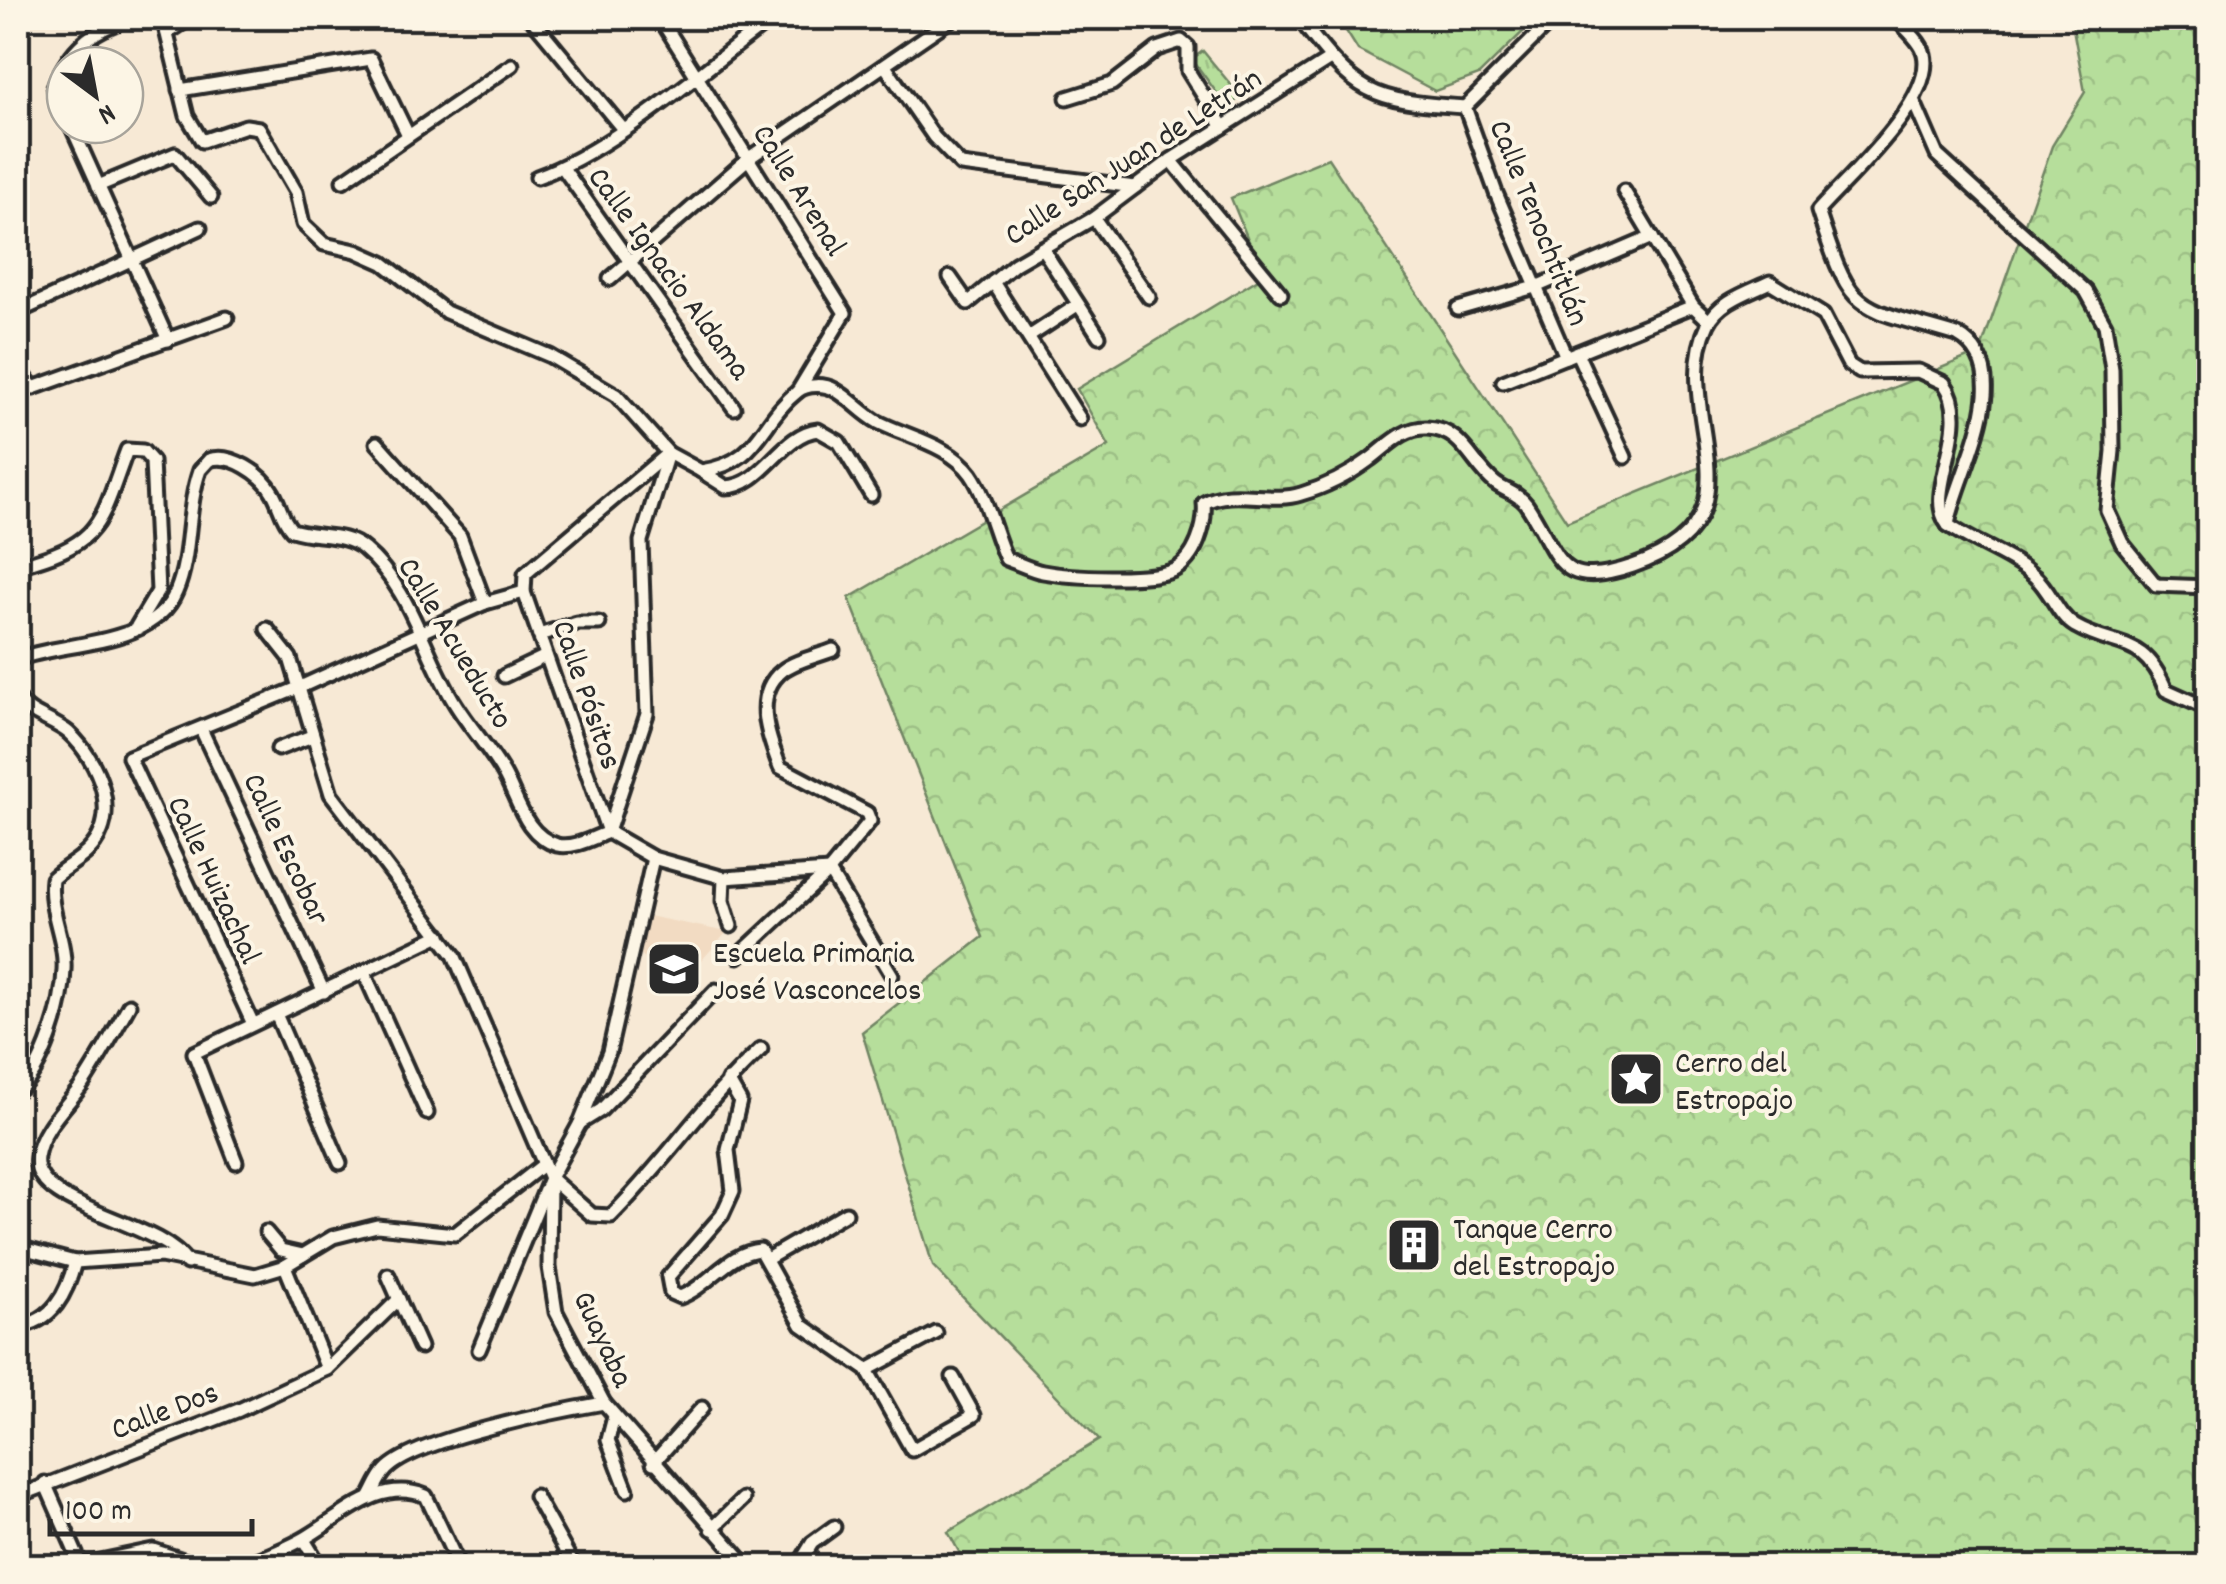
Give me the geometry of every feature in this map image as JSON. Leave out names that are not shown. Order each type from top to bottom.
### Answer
[{"type":"street","points":[[81,45],[107,26],[131,18]]},
{"type":"street","points":[[163,18],[186,116],[202,141],[246,126],[259,128],[296,192],[303,224],[324,244],[356,250],[382,263],[446,312],[550,356],[616,394],[668,453],[726,487],[740,485],[798,436],[818,430],[839,442],[871,495]]},
{"type":"street","points":[[167,32],[190,18]]},
{"type":"street","points":[[532,18],[622,128]]},
{"type":"street","name":"Calle Arenal","points":[[660,18],[698,72],[846,313],[798,391]]},
{"type":"street","points":[[537,177],[563,168],[773,18]]},
{"type":"street","points":[[610,280],[749,158],[953,18]]},
{"type":"street","points":[[1300,18],[1349,80],[1373,94],[1409,104],[1466,107],[1554,18]]},
{"type":"street","points":[[1895,18],[1924,51],[1925,76],[1914,102],[1818,211],[1840,280],[1852,294],[1880,315],[1967,341],[1981,360],[1984,412],[1971,458],[1952,497],[1948,525]]},
{"type":"street","points":[[1067,98],[1112,84],[1157,49],[1181,41],[1188,46],[1188,71],[1222,127]]},
{"type":"street","points":[[180,90],[372,59],[406,134]]},
{"type":"street","name":"Calle San Juan de Letrán","points":[[950,277],[968,303],[1042,248],[1094,218],[1171,160],[1330,59]]},
{"type":"street","points":[[342,181],[512,65]]},
{"type":"street","points":[[886,66],[956,162],[977,169],[1135,187]]},
{"type":"street","points":[[1914,102],[1936,155],[2086,291],[2105,325],[2112,385],[2107,510],[2122,543],[2156,585],[2208,588]]},
{"type":"street","name":"Calle Tenochtitlán","points":[[1466,107],[1496,193],[1538,286],[1625,457]]},
{"type":"street","points":[[80,145],[168,340]]},
{"type":"street","points":[[98,186],[175,154],[211,197]]},
{"type":"street","points":[[1171,160],[1281,294]]},
{"type":"street","name":"Calle Ignacio Aldama","points":[[563,168],[734,408]]},
{"type":"street","points":[[1624,191],[1693,306],[1709,321]]},
{"type":"street","points":[[1094,218],[1149,297]]},
{"type":"street","points":[[18,312],[200,228]]},
{"type":"street","points":[[1458,309],[1538,286],[1652,237]]},
{"type":"street","points":[[1042,248],[1099,336]]},
{"type":"street","points":[[993,282],[1080,419]]},
{"type":"street","points":[[701,471],[720,468],[744,455],[798,391],[810,386],[835,390],[879,423],[917,437],[970,473],[1006,558],[1042,572],[1144,576],[1176,569],[1198,542],[1205,518],[1204,503],[1231,496],[1296,496],[1325,486],[1368,462],[1400,435],[1423,427],[1443,430],[1460,441],[1486,476],[1526,504],[1554,558],[1576,573],[1607,573],[1658,556],[1693,525],[1706,500],[1710,461],[1700,414],[1698,358],[1709,321],[1737,297],[1770,282],[1780,284],[1823,315],[1849,365],[1860,372],[1918,371],[1944,383],[1956,412],[1942,496],[1942,514],[1948,525],[2022,567],[2074,626],[2154,662],[2166,690],[2197,704]]},
{"type":"street","points":[[1030,336],[1076,306]]},
{"type":"street","points":[[1504,382],[1693,306]]},
{"type":"street","points":[[19,368],[33,388],[228,318]]},
{"type":"street","points":[[377,443],[460,536],[485,603]]},
{"type":"street","points":[[18,566],[50,556],[94,531],[104,518],[129,448],[143,451],[152,461],[158,591],[153,606],[134,630]]},
{"type":"street","points":[[668,453],[641,541],[646,714],[608,832],[653,858],[724,878],[829,871]]},
{"type":"street","name":"Calle Pósitos","points":[[608,832],[524,592],[525,574],[668,453]]},
{"type":"street","name":"Calle Acueducto","points":[[18,659],[134,630],[157,619],[176,592],[200,470],[218,456],[264,483],[292,530],[361,546],[382,567],[422,630],[456,707],[483,740],[538,834],[556,844],[572,845],[608,832]]},
{"type":"street","points":[[200,729],[485,603],[524,592]]},
{"type":"street","points":[[539,635],[577,623],[599,623]]},
{"type":"street","points":[[267,629],[290,658],[331,794],[454,955],[550,1178],[592,1215],[611,1216],[654,1172],[728,1080],[761,1049]]},
{"type":"street","points":[[738,956],[829,871],[870,822],[866,813],[780,767],[764,726],[768,692],[782,671],[833,650]]},
{"type":"street","points":[[504,676],[546,656]]},
{"type":"street","points":[[18,699],[67,732],[91,758],[104,787],[105,821],[90,850],[52,878],[52,908],[64,970],[46,1050],[33,1078],[18,1090]]},
{"type":"street","name":"Calle Huizachal","points":[[200,729],[129,757],[252,1024]]},
{"type":"street","name":"Calle Escobar","points":[[200,729],[324,992]]},
{"type":"street","points":[[278,749],[312,736]]},
{"type":"street","points":[[479,1350],[550,1178],[580,1123],[609,1052],[653,858]]},
{"type":"street","points":[[829,871],[892,975]]},
{"type":"street","points":[[724,878],[723,901],[732,926]]},
{"type":"street","points":[[236,1162],[194,1053],[440,935]]},
{"type":"street","points":[[364,972],[427,1113]]},
{"type":"street","points":[[580,1123],[600,1110],[716,990]]},
{"type":"street","points":[[129,1005],[81,1086],[50,1126],[36,1158],[40,1175],[65,1199],[123,1219],[169,1242],[187,1262]]},
{"type":"street","points":[[276,1014],[340,1163]]},
{"type":"street","points":[[728,1080],[740,1101],[728,1150],[733,1191],[722,1215],[668,1277],[671,1293],[680,1297],[696,1291],[754,1250],[767,1260],[787,1305],[802,1325],[867,1370],[912,1450],[974,1415],[953,1377]]},
{"type":"street","points":[[18,1247],[76,1262],[161,1256],[255,1275],[285,1266],[334,1237],[376,1226],[455,1234],[544,1164]]},
{"type":"street","name":"Guayaba","points":[[550,1178],[549,1267],[556,1312],[604,1403],[680,1495],[747,1566]]},
{"type":"street","points":[[767,1260],[846,1213]]},
{"type":"street","points":[[266,1232],[281,1250],[303,1255]]},
{"type":"street","points":[[18,1326],[50,1314],[69,1286],[76,1262]]},
{"type":"street","points":[[285,1266],[327,1369]]},
{"type":"street","points":[[388,1275],[420,1346]]},
{"type":"street","name":"Calle Dos","points":[[18,1496],[239,1410],[327,1369],[399,1299]]},
{"type":"street","points":[[867,1370],[936,1333]]},
{"type":"street","points":[[370,1497],[384,1471],[413,1453],[498,1424],[604,1403]]},
{"type":"street","points":[[653,1463],[702,1408]]},
{"type":"street","points":[[614,1416],[608,1440],[626,1490]]},
{"type":"street","points":[[44,1483],[80,1566],[153,1550],[201,1566]]},
{"type":"street","points":[[243,1566],[304,1540],[370,1497],[411,1490],[426,1496],[459,1566]]},
{"type":"street","points":[[536,1496],[574,1566]]},
{"type":"street","points":[[712,1528],[743,1499]]},
{"type":"street","points":[[797,1565],[812,1543],[834,1526]]},
{"type":"street","points":[[304,1540],[320,1566]]},
{"type":"shaded area","name":"Escuela Primaria José Vasconcelos","points":[[643,915],[727,932],[675,990],[635,948]]},
{"type":"green space","points":[[1338,18],[1537,18],[1479,75],[1435,91],[1358,50]]},
{"type":"green space","points":[[2071,18],[2208,18],[2208,1566],[967,1566],[948,1532],[1099,1440],[933,1266],[862,1032],[983,937],[849,598],[1109,446],[1077,389],[1263,276],[1231,198],[1328,158],[1567,522],[1980,352],[2052,146],[2085,92]]},
{"type":"green space","points":[[1203,51],[1241,97],[1227,107],[1192,59]]},
{"type":"place","name":"Escuela Primaria José Vasconcelos","points":[[674,969]]},
{"type":"place","name":"Cerro del Estropajo","points":[[1636,1079]]},
{"type":"place","name":"Tanque Cerro del Estropajo","points":[[1414,1245]]}]
